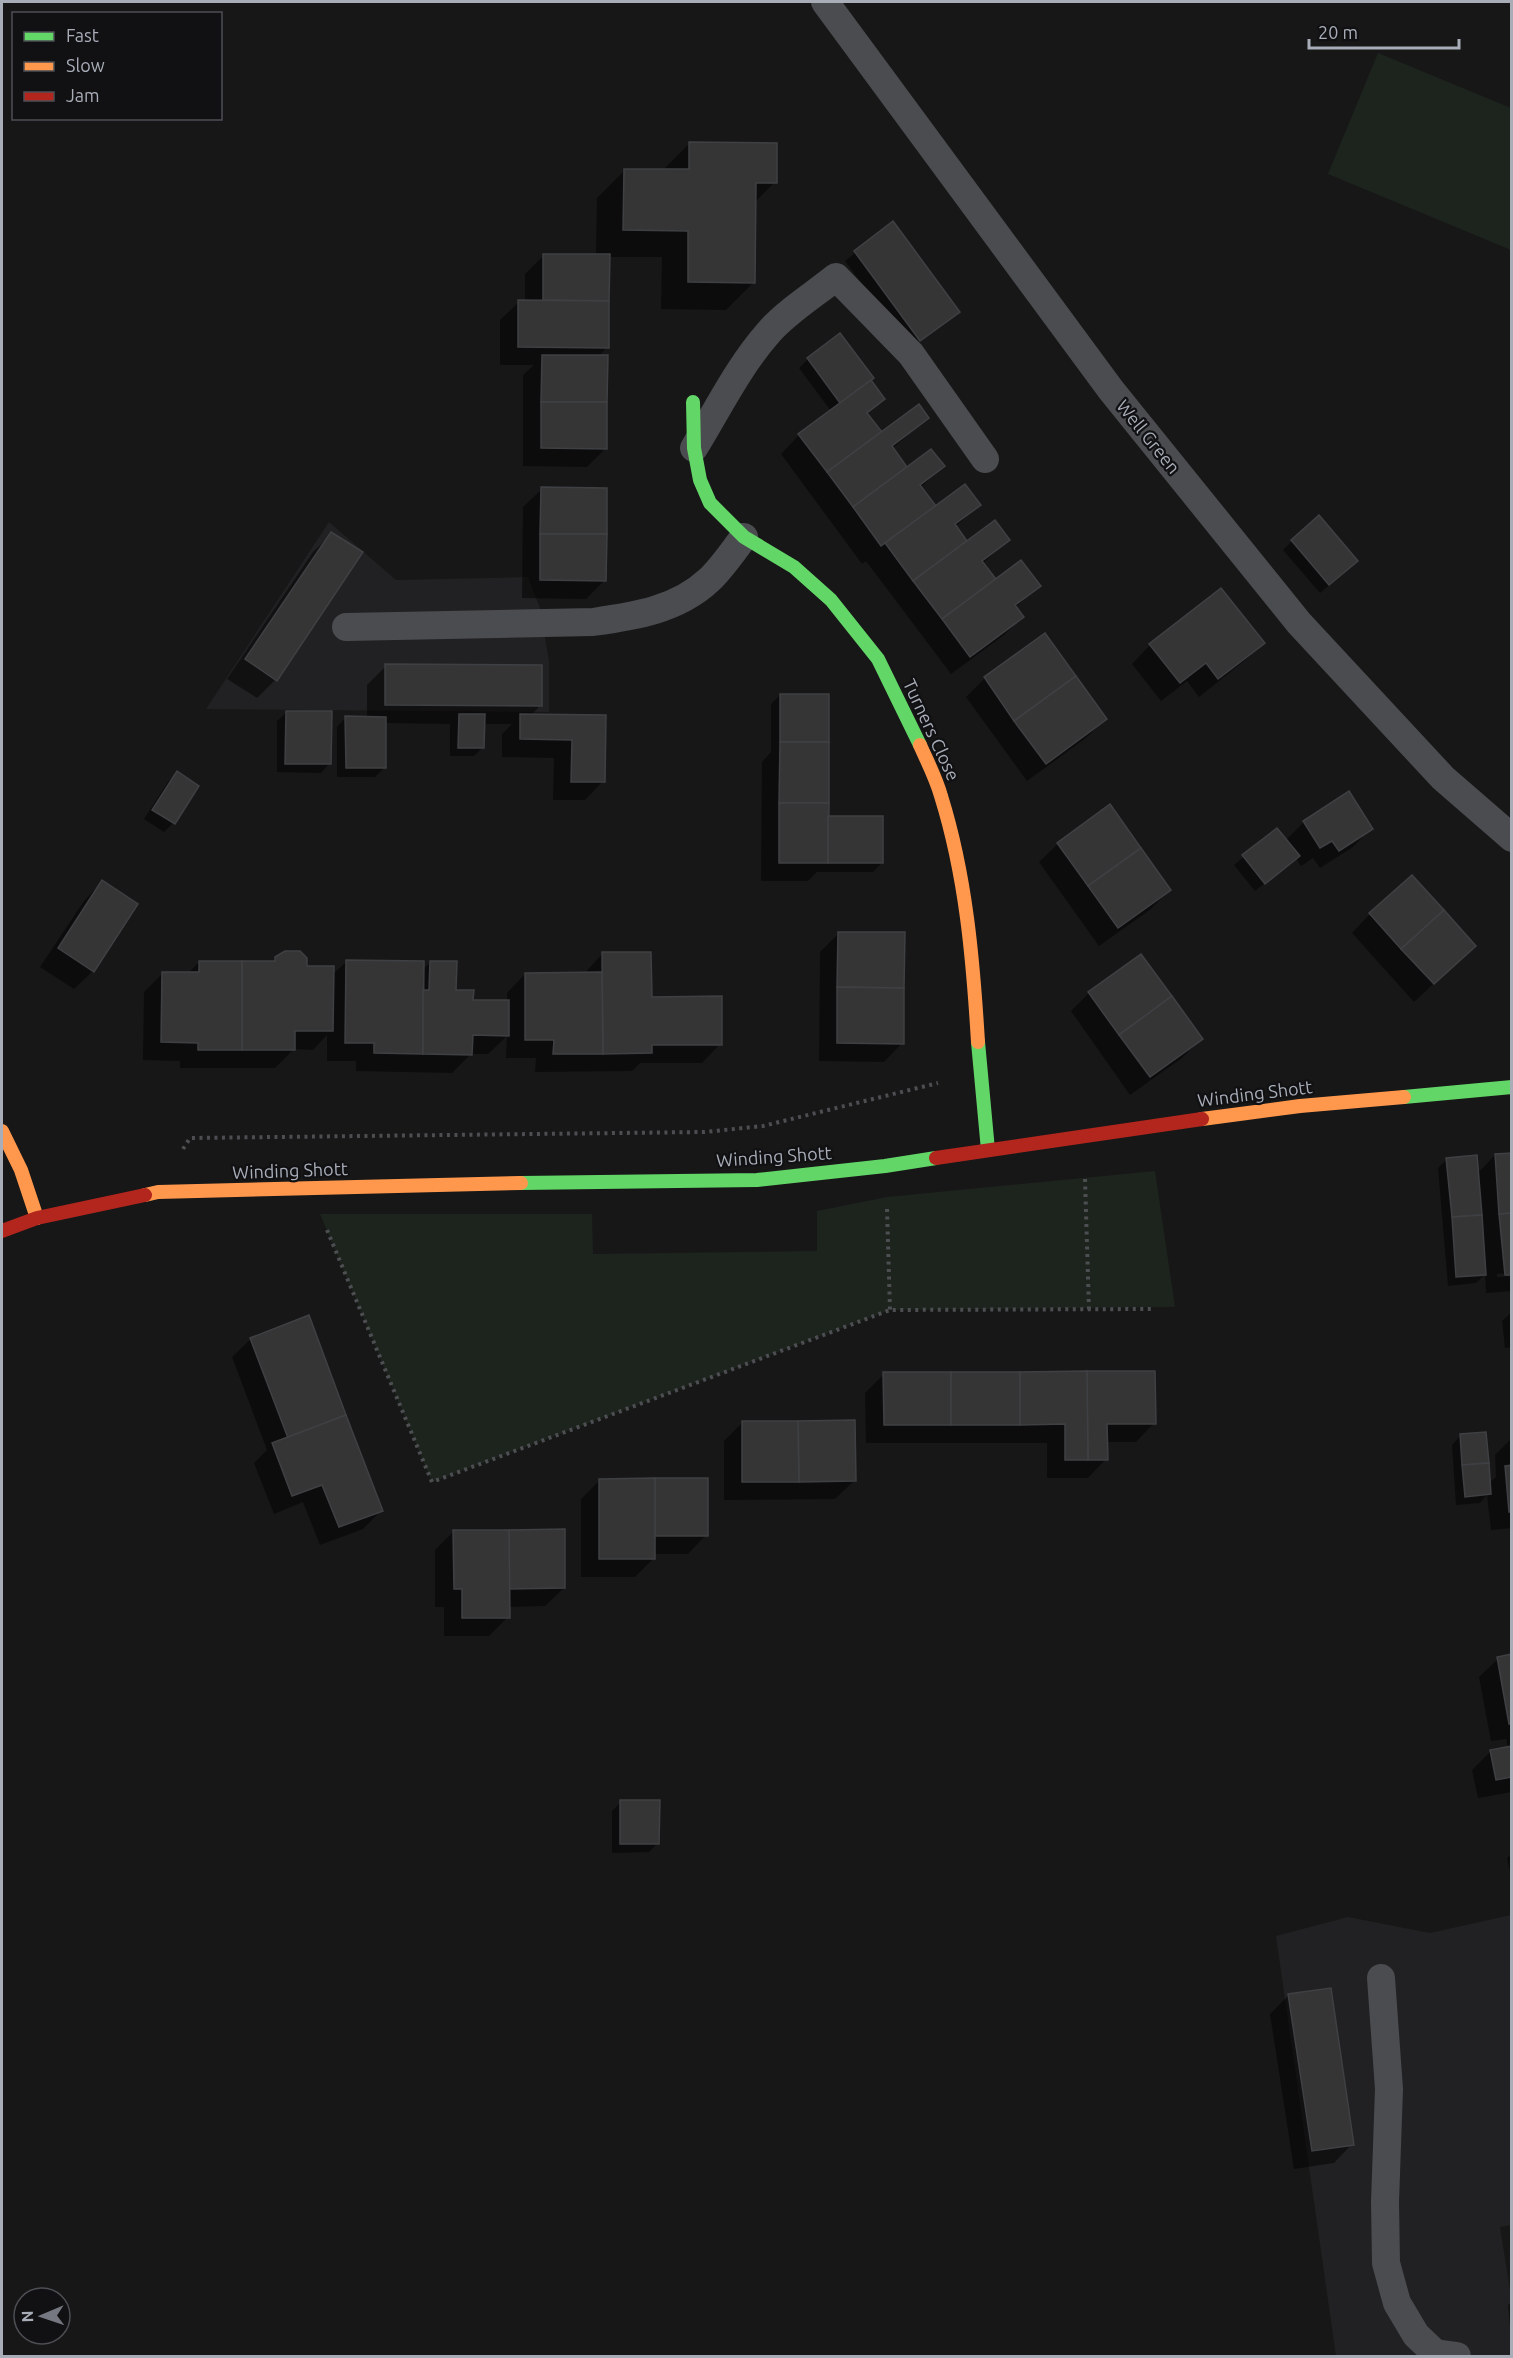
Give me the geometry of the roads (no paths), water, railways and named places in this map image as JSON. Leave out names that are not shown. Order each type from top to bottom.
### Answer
[{"type":"street","name":"Turners Close","points":[[693,402],[694,448],[700,480],[710,503],[744,537],[794,567],[831,600],[878,659],[915,732],[941,795],[962,876],[974,969],[980,1073],[988,1150]]},
{"type":"street","name":"Winding Shott","points":[[2,1231],[37,1218],[158,1192],[756,1180],[885,1166],[1082,1135],[1300,1106],[1512,1087]]},
{"type":"street","points":[[2,1131],[21,1170],[37,1218]]},
{"type":"lane","name":"Well Green","points":[[825,2],[1110,390],[1299,623],[1443,778],[1512,838]]},
{"type":"lane","points":[[694,448],[727,396],[742,365],[770,330],[836,277],[911,354],[985,459]]},
{"type":"lane","points":[[346,627],[593,622],[632,617],[672,606],[709,580],[744,537]]},
{"type":"lane","points":[[1381,1978],[1389,2089],[1385,2202],[1386,2263],[1397,2303],[1416,2335],[1436,2353],[1457,2356]]}]
